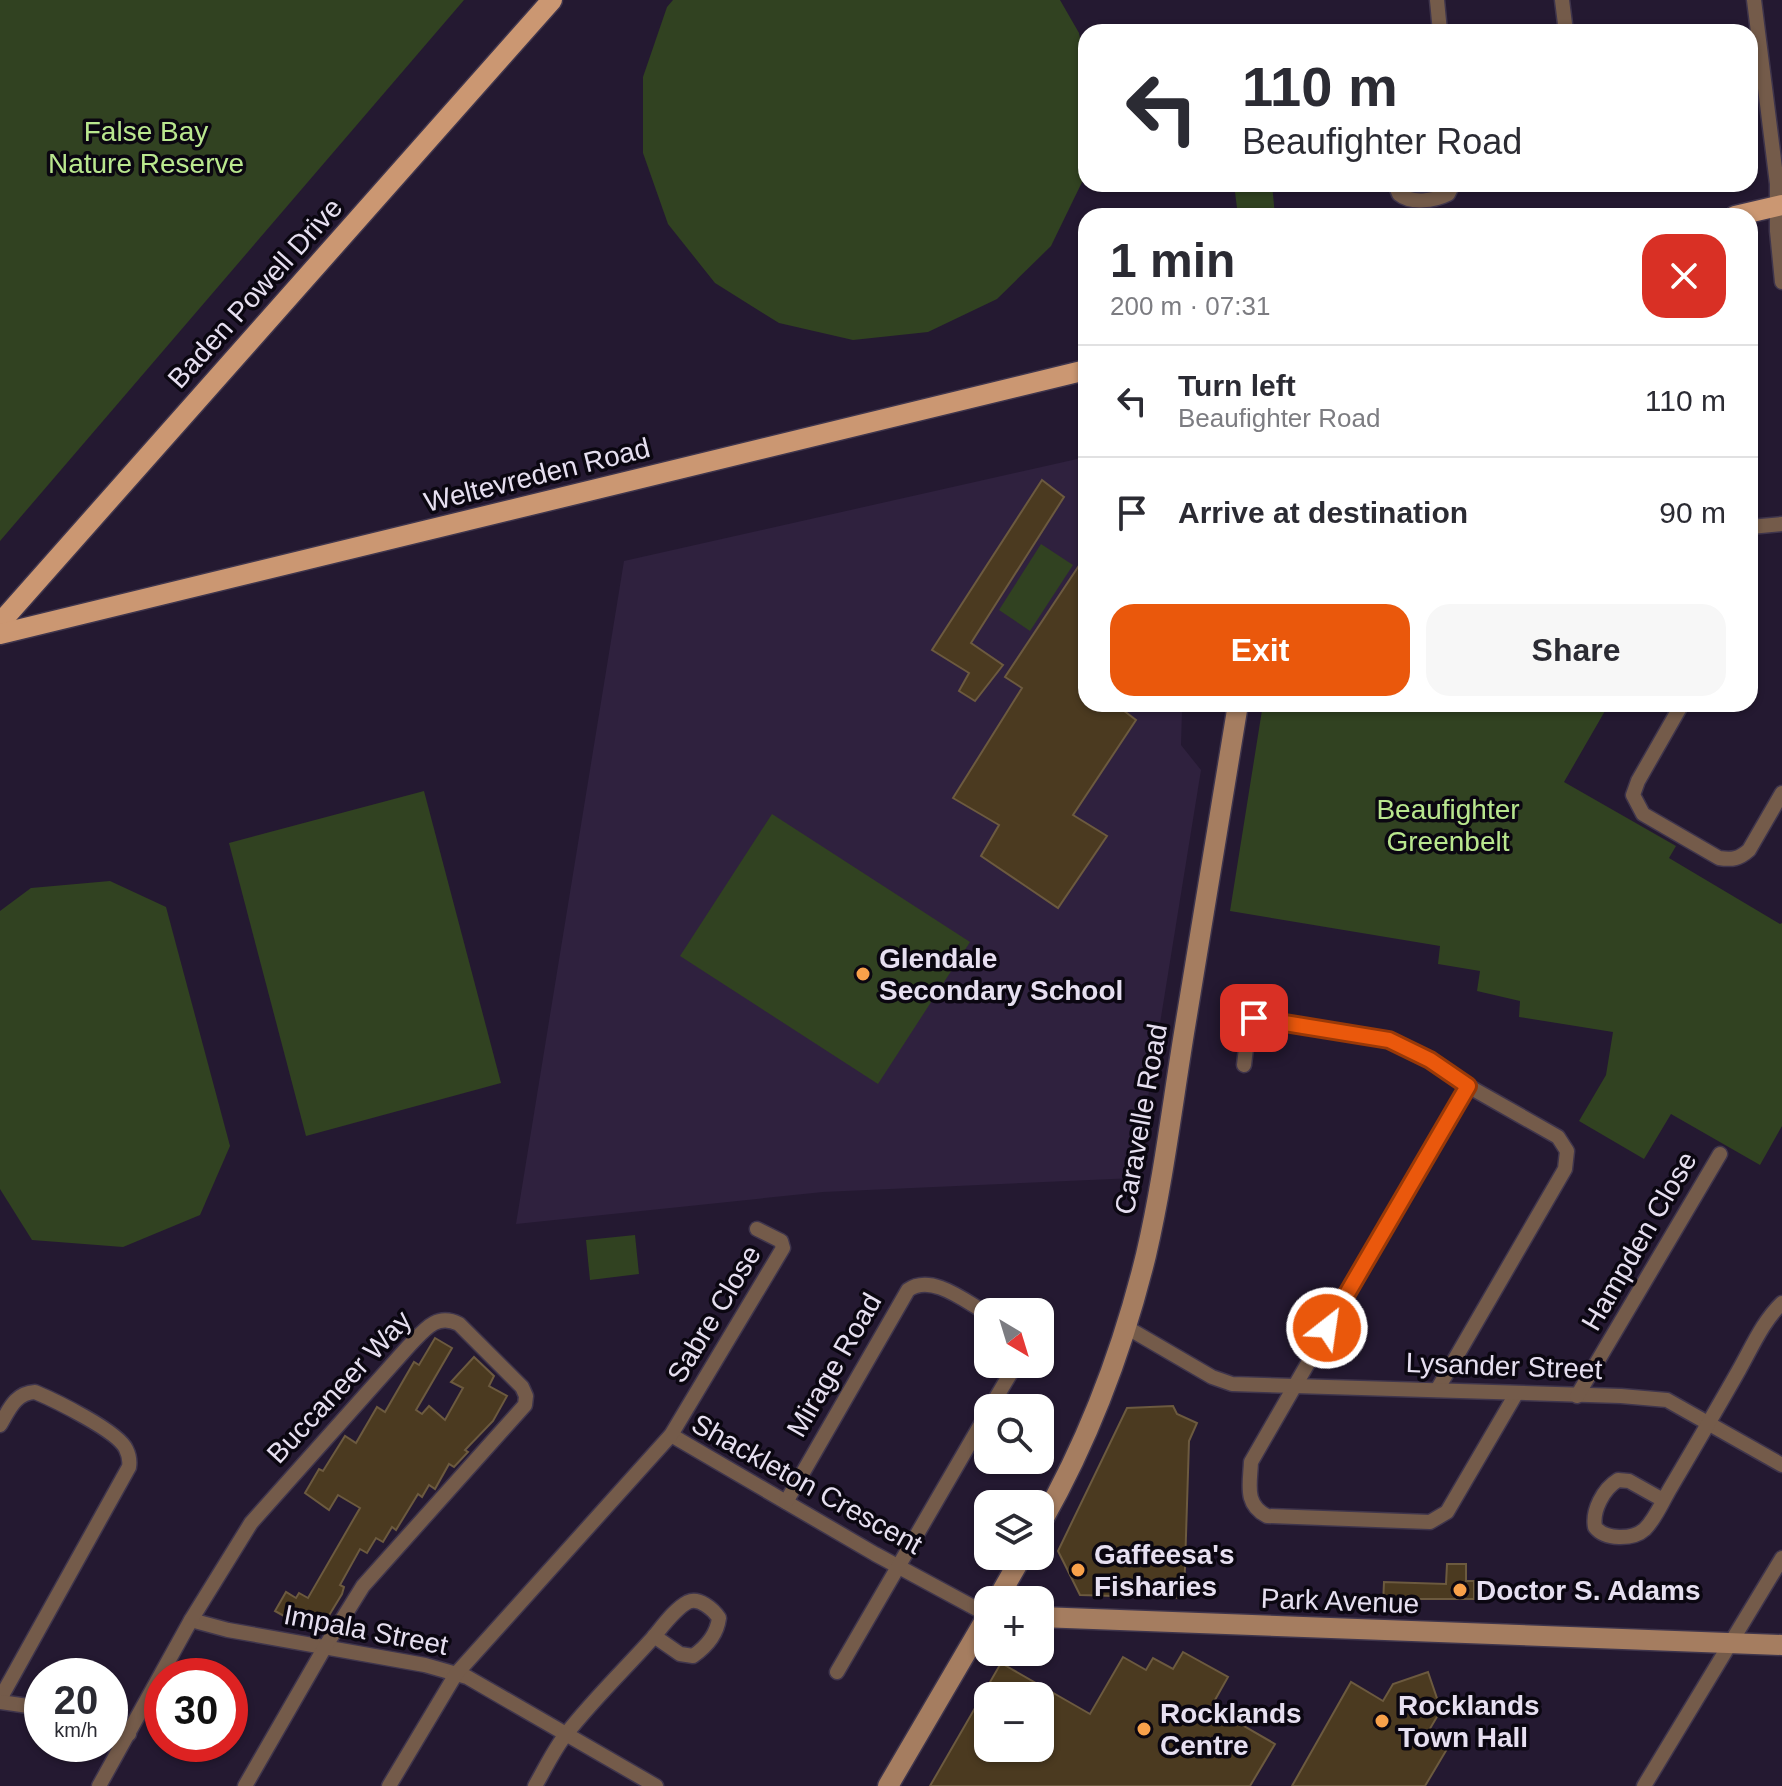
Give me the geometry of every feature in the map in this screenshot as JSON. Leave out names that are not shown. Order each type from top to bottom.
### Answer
[{"type":"main road","name":"Baden Powell Drive","points":[[0,623],[552,0]]},
{"type":"main road","points":[[1758,210],[1780,205]]},
{"type":"main road","name":"Weltevreden Road","points":[[0,634],[1078,372]]},
{"type":"street","points":[[1437,0],[1439,24]]},
{"type":"street","points":[[1562,0],[1565,24]]},
{"type":"street","points":[[1754,0],[1757,24]]},
{"type":"street","points":[[1758,32],[1780,205],[1777,231],[1782,282]]},
{"type":"street","points":[[1398,192],[1410,201],[1444,197],[1449,192]]},
{"type":"street","points":[[1758,526],[1782,524]]},
{"type":"street","name":"Caravelle Road","points":[[1054,1497],[1088,1428],[1126,1327],[1155,1213],[1237,712]]},
{"type":"street","points":[[1677,712],[1633,795],[1643,814],[1719,858],[1732,860],[1742,857],[1749,850],[1782,793]]},
{"type":"street","points":[[1244,1065],[1251,1019],[1389,1040],[1430,1060],[1468,1086],[1558,1137],[1567,1151],[1565,1169],[1437,1390]]},
{"type":"street","points":[[1468,1086],[1251,1462],[1250,1498],[1255,1510],[1267,1516],[1430,1522],[1447,1512],[1516,1394]]},
{"type":"street","name":"Hampden Close","points":[[1577,1396],[1720,1154]]},
{"type":"street","name":"Sabre Close","points":[[671,1435],[783,1248],[783,1242],[757,1229]]},
{"type":"street","name":"Mirage Road","points":[[786,1502],[908,1290],[917,1285],[931,1284],[974,1307]]},
{"type":"street","points":[[1663,1500],[1629,1481],[1618,1480],[1609,1487],[1599,1504],[1594,1518],[1595,1527],[1602,1534],[1636,1535],[1648,1526],[1768,1320],[1782,1303]]},
{"type":"street","name":"Buccaneer Way","points":[[191,1620],[241,1538],[285,1482],[407,1348],[433,1323],[450,1320],[459,1324],[522,1387],[526,1396],[525,1405],[372,1575],[325,1647]]},
{"type":"street","name":"Lysander Street","points":[[1126,1327],[1222,1381],[1247,1386],[1667,1400],[1782,1465]]},
{"type":"street","points":[[0,1425],[17,1398],[35,1392],[85,1418],[120,1441],[130,1461],[0,1700],[24,1705]]},
{"type":"street","name":"Shackleton Crescent","points":[[389,1786],[456,1674],[671,1435],[974,1607]]},
{"type":"street","points":[[837,1672],[974,1436]]},
{"type":"street","points":[[1644,1786],[1782,1558]]},
{"type":"street","points":[[535,1786],[566,1734],[654,1636],[691,1601],[699,1601],[719,1618],[711,1638],[693,1656],[680,1654],[654,1636]]},
{"type":"street","name":"Park Avenue","points":[[1054,1618],[1782,1645]]},
{"type":"street","points":[[99,1786],[191,1620]]},
{"type":"street","name":"Impala Street","points":[[191,1620],[228,1630],[425,1665],[456,1674],[475,1681],[656,1786]]},
{"type":"street","points":[[888,1786],[974,1639]]},
{"type":"street","points":[[245,1786],[325,1647]]},
{"type":"shaded area","name":"Glendale Secondary School","points":[[1078,459],[1078,712],[1182,712],[1181,745],[1201,770],[1135,1178],[823,1192],[516,1224],[624,561]]},
{"type":"green space","name":"False Bay Nature Reserve","points":[[0,0],[464,0],[0,541]]},
{"type":"green space","points":[[673,0],[1060,0],[1078,31],[1078,190],[1051,246],[997,299],[928,332],[853,340],[779,323],[715,283],[668,224],[643,153],[643,77],[667,7]]},
{"type":"green space","points":[[1235,192],[1273,192],[1274,208],[1237,208]]},
{"type":"green space","points":[[1041,544],[1073,565],[1030,631],[999,610]]},
{"type":"green space","name":"Beaufighter Greenbelt","points":[[1262,712],[1604,712],[1564,782],[1676,846],[1669,858],[1782,923],[1782,1126],[1760,1165],[1671,1114],[1644,1159],[1579,1121],[1606,1075],[1613,1032],[1519,1017],[1520,1001],[1477,991],[1480,971],[1438,964],[1440,946],[1230,911]]},
{"type":"green space","points":[[424,791],[501,1083],[306,1136],[229,843]]},
{"type":"green space","points":[[772,814],[970,942],[878,1084],[680,956]]},
{"type":"green space","points":[[110,881],[166,907],[230,1146],[200,1215],[123,1247],[32,1240],[0,1189],[0,911],[31,888]]},
{"type":"green space","points":[[635,1235],[639,1274],[590,1280],[586,1240]]},
{"type":"building","points":[[1042,480],[1064,497],[971,643],[1003,665],[975,701],[959,691],[969,673],[932,650]]},
{"type":"building","points":[[1078,567],[1078,712],[1126,712],[1136,720],[1073,815],[1107,836],[1058,908],[981,856],[999,825],[953,798],[1022,688],[1005,677]]},
{"type":"building","points":[[435,1338],[452,1348],[416,1410],[422,1414],[429,1406],[445,1420],[463,1388],[451,1382],[474,1357],[494,1376],[489,1386],[507,1396],[493,1421],[465,1450],[468,1452],[454,1467],[449,1464],[435,1489],[429,1485],[422,1497],[418,1494],[396,1530],[392,1527],[383,1542],[376,1538],[367,1553],[360,1549],[340,1585],[344,1587],[342,1594],[322,1627],[310,1620],[306,1628],[275,1611],[286,1592],[296,1598],[299,1593],[308,1598],[360,1508],[338,1495],[329,1510],[305,1493],[345,1436],[356,1443],[377,1407],[385,1412],[414,1362],[419,1365]]},
{"type":"building","points":[[1173,1406],[1177,1414],[1197,1423],[1189,1441],[1184,1598],[1080,1595],[1058,1551],[1127,1408]]},
{"type":"building","points":[[1447,1564],[1466,1564],[1466,1581],[1474,1581],[1474,1599],[1405,1599],[1403,1606],[1383,1605],[1384,1582],[1446,1584]]},
{"type":"building","name":"Rocklands Centre","points":[[1183,1652],[1228,1677],[1211,1707],[1275,1744],[1250,1786],[930,1786],[974,1710],[974,1762],[1054,1762],[1054,1693],[1090,1714],[1123,1657],[1146,1670],[1153,1658],[1173,1669]]},
{"type":"building","name":"Rocklands Centre","points":[[999,1666],[1006,1666],[1034,1682],[990,1682]]},
{"type":"building","name":"Rocklands Town Hall","points":[[1428,1672],[1441,1710],[1428,1732],[1450,1744],[1425,1786],[1292,1786],[1351,1682],[1383,1701],[1393,1684]]},
{"type":"place","name":"Glendale Secondary School","points":[[863,974]]},
{"type":"place","name":"Gaffeesa's Fisharies","points":[[1078,1570]]},
{"type":"place","name":"Doctor S. Adams","points":[[1460,1590]]},
{"type":"place","name":"Rocklands Town Hall","points":[[1382,1721]]},
{"type":"place","name":"Rocklands Centre","points":[[1144,1729]]},
{"type":"route","points":[[1254,1018],[1389,1040],[1430,1060],[1468,1086],[1327,1328]]}]
